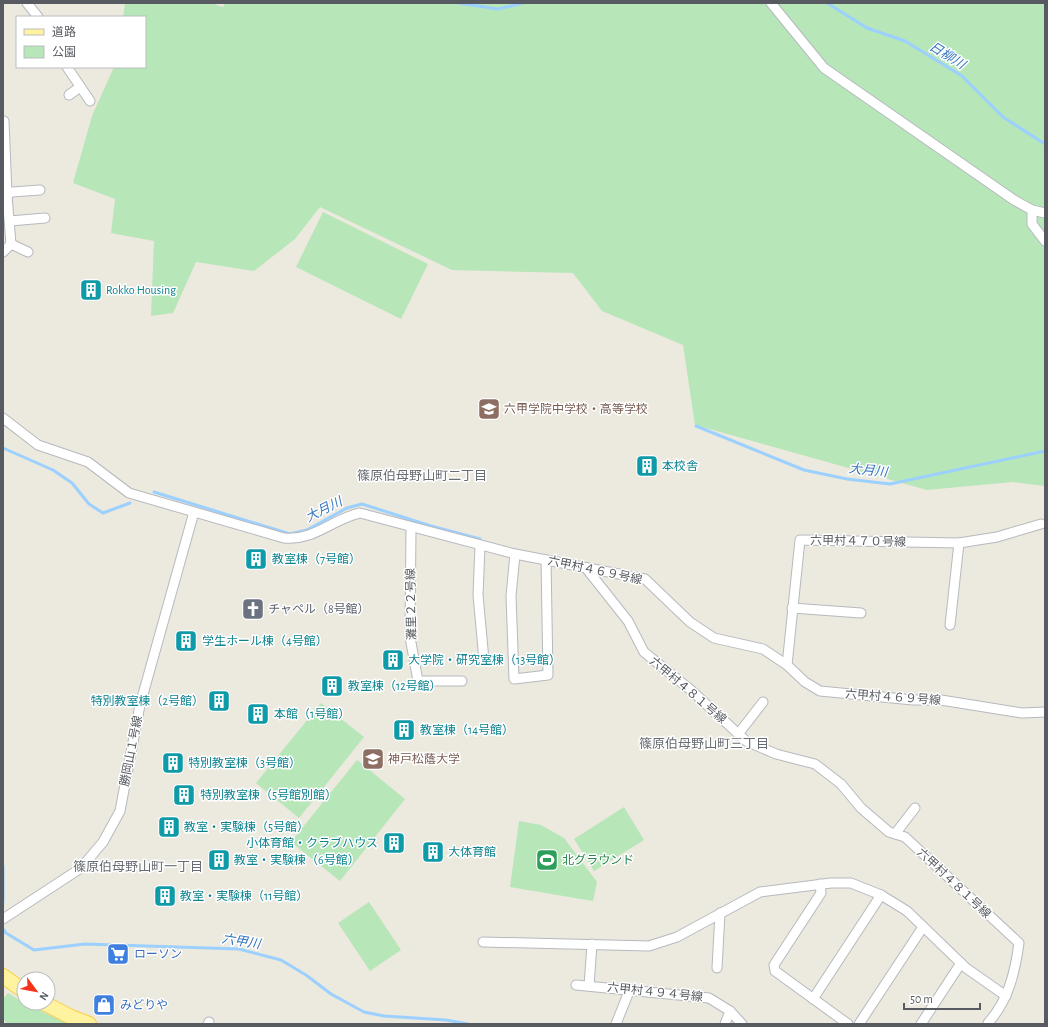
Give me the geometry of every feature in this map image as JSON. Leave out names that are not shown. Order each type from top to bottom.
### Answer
[{"type":"main road","points":[[3,976],[16,985]]},
{"type":"main road","points":[[56,1009],[89,1024]]},
{"type":"street","points":[[27,3],[37,16]]},
{"type":"street","points":[[771,3],[824,68],[1014,200],[1032,210],[1045,213]]},
{"type":"street","points":[[68,68],[90,101]]},
{"type":"street","points":[[69,95],[80,87]]},
{"type":"street","points":[[3,252],[11,244],[10,221],[5,195],[4,121]]},
{"type":"street","points":[[5,195],[12,192],[40,190]]},
{"type":"street","points":[[1032,210],[1032,224],[1045,241]]},
{"type":"street","points":[[10,221],[45,218]]},
{"type":"street","points":[[11,244],[28,252]]},
{"type":"street","name":"六甲村４６９号線","points":[[3,418],[38,445],[88,462],[129,494],[284,538],[297,539],[308,536],[348,516],[360,513],[480,546],[645,579],[690,622],[714,638],[763,649],[788,665],[805,682],[827,693],[913,700],[941,700],[1022,713],[1045,712]]},
{"type":"street","name":"勝岡山１号線","points":[[4,918],[81,868],[103,842],[120,811],[140,705],[194,512]]},
{"type":"street","name":"六甲村４７０号線","points":[[788,665],[792,608],[800,540],[959,543],[997,537],[1040,524]]},
{"type":"street","name":"灘里２２号線","points":[[411,527],[410,637],[418,681],[462,681]]},
{"type":"street","points":[[950,625],[959,543]]},
{"type":"street","points":[[480,546],[478,595],[484,660]]},
{"type":"street","points":[[515,554],[511,596],[514,679],[548,675],[546,560]]},
{"type":"street","name":"六甲村４８１号線","points":[[586,568],[628,621],[644,652],[692,691],[746,741],[776,754],[815,764],[841,784],[861,808],[889,832],[905,837],[1019,944],[1016,968],[1006,996]]},
{"type":"street","points":[[792,608],[861,613]]},
{"type":"street","points":[[739,733],[763,702]]},
{"type":"street","points":[[895,834],[915,808]]},
{"type":"street","points":[[482,942],[649,946],[677,937],[760,892],[820,884],[851,882],[880,895],[907,911],[961,963],[1006,996],[998,1012],[988,1023]]},
{"type":"street","points":[[820,884],[821,893],[774,965],[775,971],[848,1024]]},
{"type":"street","points":[[812,999],[880,895]]},
{"type":"street","points":[[717,968],[720,914]]},
{"type":"street","points":[[859,1024],[923,927]]},
{"type":"street","points":[[589,986],[592,944]]},
{"type":"street","points":[[921,1024],[961,963]]},
{"type":"street","name":"六甲村４９４号線","points":[[576,985],[630,989],[709,998],[730,1012],[742,1024]]},
{"type":"street","points":[[616,1024],[630,989]]},
{"type":"street","points":[[726,1024],[730,1012]]},
{"type":"green space","points":[[125,3],[211,3],[223,7],[225,3],[1045,3],[1045,486],[1012,482],[927,490],[695,425],[683,345],[602,311],[573,273],[452,270],[320,207],[295,239],[254,271],[196,262],[173,313],[151,316],[154,241],[111,233],[115,199],[73,183],[92,116],[114,68],[146,68],[146,16],[123,16]]},
{"type":"green space","points":[[323,212],[428,264],[401,319],[296,267]]},
{"type":"green space","points":[[321,703],[364,737],[299,818],[256,783]]},
{"type":"green space","points":[[357,760],[405,799],[340,881],[291,842]]},
{"type":"green space","points":[[624,807],[644,840],[594,871],[574,839]]},
{"type":"green space","name":"北グラウンド","points":[[519,821],[541,825],[564,838],[597,882],[593,901],[510,887]]},
{"type":"green space","points":[[369,902],[401,950],[370,971],[338,923]]},
{"type":"green space","points":[[8,993],[16,998],[16,1011],[41,1011],[69,1024],[7,1024],[3,1019],[3,999]]},
{"type":"waterway","name":"日柳川","points":[[458,3],[498,9],[523,3]]},
{"type":"waterway","name":"日柳川","points":[[827,3],[867,28],[905,41],[962,76],[1003,117],[1045,144]]},
{"type":"waterway","name":"大月川","points":[[696,426],[804,470],[847,479],[890,484],[1045,451]]},
{"type":"waterway","name":"大月川","points":[[3,448],[53,470],[72,483],[89,504],[103,513],[130,503]]},
{"type":"waterway","name":"大月川","points":[[154,492],[290,534],[307,530],[347,508],[362,504],[431,526],[480,539]]},
{"type":"waterway","name":"六甲川","points":[[3,866],[3,902]]},
{"type":"waterway","name":"六甲川","points":[[3,929],[6,933],[34,950],[85,944],[239,949],[281,960],[306,975],[331,994],[364,1012],[384,1016],[446,1020],[468,1024]]},
{"type":"place","name":"Rokko Housing","points":[[91,290]]},
{"type":"place","name":"六甲学院中学校・高等学校","points":[[489,409]]},
{"type":"place","name":"本校舎","points":[[647,466]]},
{"type":"place","name":"教室棟（7号館）","points":[[256,559]]},
{"type":"place","name":"チャペル（8号館）","points":[[253,609]]},
{"type":"place","name":"学生ホール棟（4号館）","points":[[186,641]]},
{"type":"place","name":"大学院・研究室棟（13号館）","points":[[393,660]]},
{"type":"place","name":"教室棟（12号館）","points":[[332,686]]},
{"type":"place","name":"特別教室棟（2号館）","points":[[219,701]]},
{"type":"place","name":"本館（1号館）","points":[[258,714]]},
{"type":"place","name":"教室棟（14号館）","points":[[404,730]]},
{"type":"place","name":"神戸松蔭大学","points":[[373,759]]},
{"type":"place","name":"特別教室棟（3号館）","points":[[173,763]]},
{"type":"place","name":"特別教室棟（5号館別館）","points":[[184,795]]},
{"type":"place","name":"教室・実験棟（5号館）","points":[[169,827]]},
{"type":"place","name":"小体育館・クラブハウス","points":[[394,843]]},
{"type":"place","name":"大体育館","points":[[433,852]]},
{"type":"place","name":"教室・実験棟（6号館）","points":[[219,860]]},
{"type":"place","name":"北グラウンド","points":[[547,860]]},
{"type":"place","name":"教室・実験棟（11号館）","points":[[165,896]]},
{"type":"place","name":"ローソン","points":[[118,954]]},
{"type":"place","name":"みどりや","points":[[104,1005]]},
{"type":"district","name":"篠原伯母野山町二丁目","points":[[422,476]]},
{"type":"district","name":"篠原伯母野山町三丁目","points":[[704,744]]},
{"type":"district","name":"篠原伯母野山町一丁目","points":[[138,867]]}]
